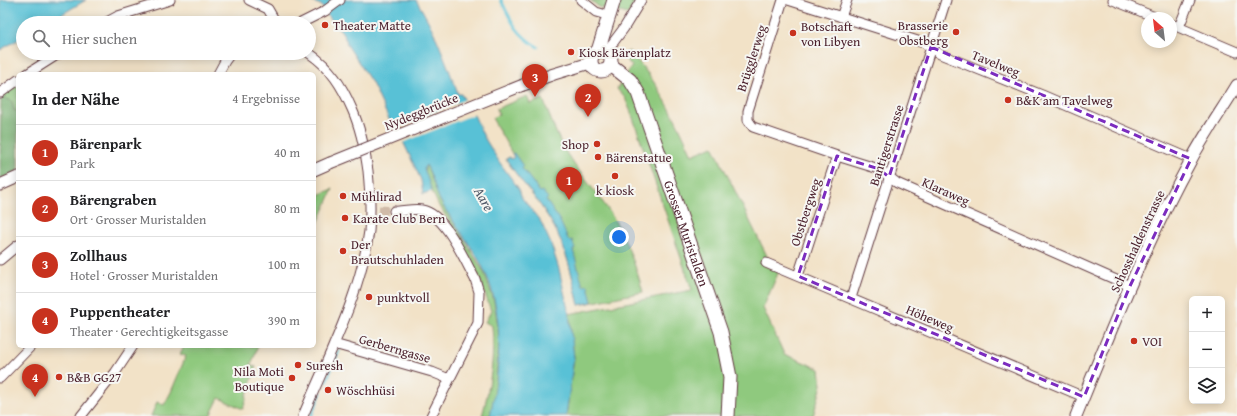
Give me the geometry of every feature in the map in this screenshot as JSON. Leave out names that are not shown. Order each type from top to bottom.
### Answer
[{"type":"main road","points":[[605,56],[592,55],[590,63],[593,68],[600,72],[607,69],[605,56],[610,16],[614,0]]},
{"type":"main road","name":"Grosser Muristalden","points":[[605,56],[630,80],[638,93],[716,318],[730,377],[728,416]]},
{"type":"street","points":[[118,16],[170,0]]},
{"type":"street","points":[[250,0],[268,9],[272,16]]},
{"type":"street","points":[[316,16],[325,12],[340,0]]},
{"type":"street","points":[[582,0],[596,12],[610,16]]},
{"type":"street","points":[[605,56],[641,0]]},
{"type":"street","name":"Brügglerweg","points":[[750,124],[747,118],[748,112],[783,0]]},
{"type":"street","name":"Tavelweg","points":[[788,0],[924,43],[940,54],[1056,101],[1192,159]]},
{"type":"street","points":[[841,17],[847,0]]},
{"type":"street","name":"Bantigerstrasse","points":[[851,298],[946,0]]},
{"type":"street","points":[[1113,0],[1142,12]]},
{"type":"street","points":[[1177,23],[1190,0]]},
{"type":"street","points":[[1177,27],[1237,52]]},
{"type":"street","points":[[303,416],[354,294],[374,209],[358,123],[341,87],[330,71],[316,58]]},
{"type":"street","points":[[30,72],[49,60]]},
{"type":"street","points":[[219,72],[226,60]]},
{"type":"street","name":"Nydeggbrücke","points":[[316,169],[523,85],[567,69],[590,63]]},
{"type":"street","points":[[0,93],[16,81]]},
{"type":"street","name":"Schosshaldenstrasse","points":[[1076,416],[1130,286],[1192,159],[1237,85]]},
{"type":"street","name":"Klaraweg","points":[[750,124],[756,129],[879,169],[897,183],[1130,286]]},
{"type":"street","name":"Obstbergweg","points":[[798,276],[837,156]]},
{"type":"street","points":[[0,185],[16,178]]},
{"type":"street","points":[[394,211],[420,210],[437,217],[447,230],[477,284],[479,292],[478,323],[431,416]]},
{"type":"street","points":[[0,260],[16,247]]},
{"type":"street","name":"Höheweg","points":[[766,263],[1084,397]]},
{"type":"street","name":"Gerberngasse","points":[[334,344],[432,372],[449,379]]},
{"type":"street","points":[[0,378],[29,348]]},
{"type":"street","points":[[81,416],[115,373],[132,348]]},
{"type":"highlighted area","points":[[931,47],[1191,159],[1130,286],[1084,397],[798,276],[837,156],[879,169],[889,177]]},
{"type":"green space","points":[[590,0],[636,0],[628,14],[599,7]]},
{"type":"green space","points":[[629,51],[648,74],[665,100],[692,155],[713,146],[767,256],[764,265],[779,271],[763,308],[784,354],[820,369],[822,385],[813,416],[566,416],[574,358],[569,314],[692,290],[632,115],[625,98],[617,89],[632,66],[622,56]]},
{"type":"green space","points":[[16,87],[16,110],[6,99],[1,96]]},
{"type":"green space","points":[[1,96],[12,101],[14,110],[16,111],[16,172],[0,179]]},
{"type":"green space","points":[[527,96],[530,104],[543,99],[567,154],[602,201],[619,228],[633,259],[643,292],[579,305],[569,263],[558,233],[542,207],[506,159],[510,157],[512,159],[514,157],[492,118],[499,115],[496,109]]},
{"type":"green space","points":[[425,165],[427,166],[440,201],[484,272],[494,301],[499,343],[495,393],[490,416],[482,416],[489,383],[493,349],[492,326],[485,322],[491,311],[479,276],[469,256],[440,208],[430,187],[426,175]]},
{"type":"green space","points":[[333,189],[316,227],[316,196]]},
{"type":"green space","points":[[183,348],[257,348],[251,365],[256,367],[243,409],[219,398],[210,416],[151,416],[157,402],[164,405],[171,392],[186,356],[180,354]]},
{"type":"water","points":[[0,0],[86,0],[59,16],[16,16],[16,41],[0,50]]},
{"type":"water","name":"Aare","points":[[307,0],[416,0],[423,11],[458,94],[461,94],[475,117],[484,137],[500,163],[519,189],[522,198],[541,222],[551,244],[559,269],[569,314],[574,357],[566,416],[490,416],[496,380],[499,343],[496,307],[485,272],[441,202],[426,165],[424,168],[432,191],[423,194],[421,180],[400,135],[397,136],[372,83],[346,43],[347,42],[342,32],[328,16],[321,5]]},
{"type":"water","points":[[514,153],[523,166],[522,168],[540,192],[542,191],[548,198],[546,200],[560,221],[569,241],[572,240],[575,249],[573,250],[583,286],[588,285],[592,302],[579,305],[568,260],[555,228],[534,196],[506,159],[510,157],[511,159],[514,157],[512,154]]},
{"type":"pier","points":[[466,99],[477,116],[475,114],[402,143],[399,138],[395,138],[391,129]]},
{"type":"waterway","points":[[501,0],[515,27],[525,38],[538,47]]},
{"type":"waterway","points":[[326,382],[339,351]]},
{"type":"waterway","points":[[311,416],[321,393]]},
{"type":"tunnel","points":[[379,210],[394,211]]},
{"type":"place","name":"Theater Matte","points":[[325,25]]},
{"type":"place","name":"Brasserie Obstberg","points":[[956,32]]},
{"type":"place","name":"Botschaft von Libyen","points":[[793,33]]},
{"type":"place","name":"Kiosk Bärenplatz","points":[[571,52]]},
{"type":"place","name":"Zollhaus","points":[[535,97]]},
{"type":"place","name":"B&K am Tavelweg","points":[[1008,100]]},
{"type":"place","name":"Bärengraben","points":[[588,117]]},
{"type":"place","name":"Shop","points":[[597,144]]},
{"type":"place","name":"Bärenstatue","points":[[598,157]]},
{"type":"place","name":"k kiosk","points":[[615,176]]},
{"type":"place","name":"Mühlirad","points":[[343,196]]},
{"type":"place","name":"Bärenpark","points":[[569,200]]},
{"type":"place","name":"Karate Club Bern","points":[[345,218]]},
{"type":"place","name":"Der Brautschuhladen","points":[[343,251]]},
{"type":"place","name":"punktvoll","points":[[369,297]]},
{"type":"place","name":"VOI","points":[[1134,341]]},
{"type":"place","name":"Suresh","points":[[298,365]]},
{"type":"place","name":"B&B GG27","points":[[59,377]]},
{"type":"place","name":"Nila Moti Boutique","points":[[292,378]]},
{"type":"place","name":"Wöschhüsi","points":[[328,390]]},
{"type":"place","name":"Puppentheater","points":[[35,397]]}]
